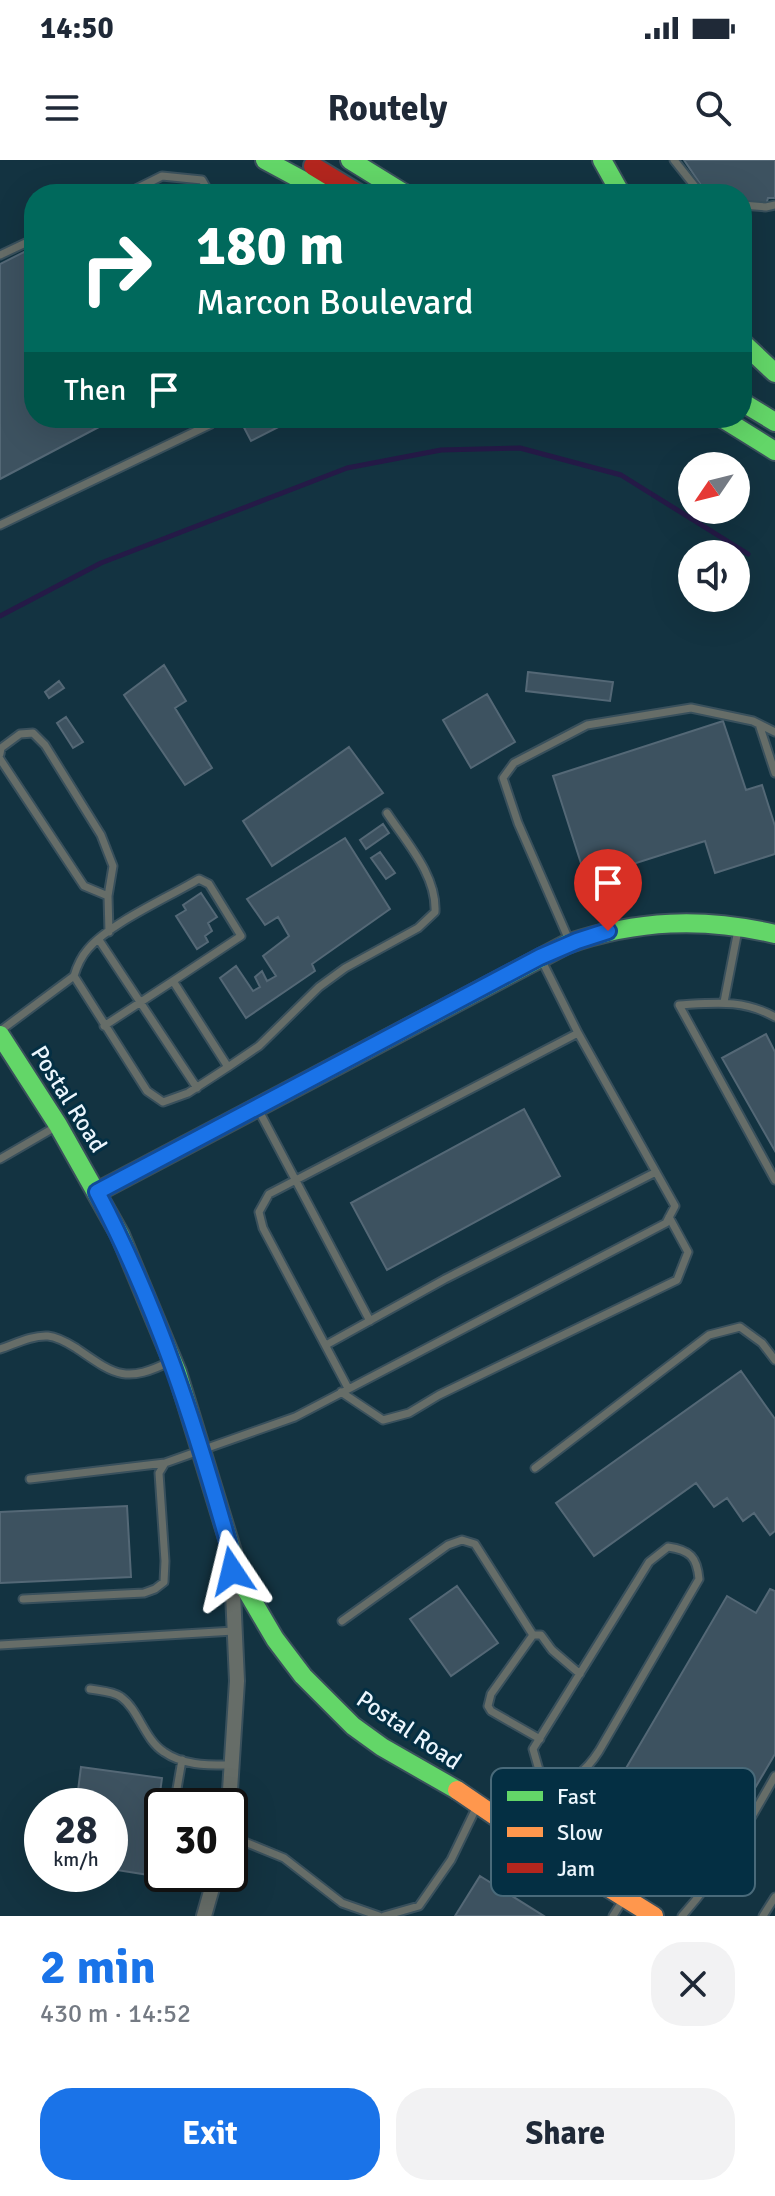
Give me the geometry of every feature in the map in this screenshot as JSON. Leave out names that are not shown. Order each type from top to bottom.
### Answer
[{"type":"main road","points":[[265,160],[309,184]]},
{"type":"main road","points":[[303,160],[343,184]]},
{"type":"main road","points":[[350,160],[389,184]]},
{"type":"main road","points":[[602,160],[615,184]]},
{"type":"main road","points":[[752,351],[775,373]]},
{"type":"main road","points":[[752,408],[775,422]]},
{"type":"main road","points":[[738,428],[775,451]]},
{"type":"main road","points":[[97,1192],[571,943],[640,925],[695,922],[739,926],[775,934]]},
{"type":"main road","name":"Postal Road","points":[[0,1033],[97,1192],[141,1280],[173,1360],[230,1549],[253,1604],[303,1676],[327,1702],[382,1747],[491,1812]]},
{"type":"main road","name":"Postal Road","points":[[622,1896],[654,1916]]},
{"type":"street","points":[[230,1549],[237,1681],[230,1788]]},
{"type":"street","points":[[204,1916],[211,1892]]},
{"type":"lane","points":[[674,160],[693,184]]},
{"type":"lane","points":[[152,184],[162,176],[202,180],[204,184]]},
{"type":"lane","points":[[752,206],[775,205]]},
{"type":"lane","points":[[0,255],[24,244]]},
{"type":"lane","points":[[0,525],[203,428]]},
{"type":"lane","points":[[571,943],[518,823],[503,778],[514,763],[587,725],[691,708],[759,724],[775,732]]},
{"type":"lane","points":[[759,724],[775,773]]},
{"type":"lane","points":[[108,896],[84,886],[0,757],[1,748],[20,734],[33,733],[45,745],[101,835],[113,866],[108,896],[109,932]]},
{"type":"lane","points":[[74,976],[104,1026],[155,1099],[163,1102],[197,1088],[259,1046],[319,987],[345,968],[418,928],[435,912],[436,894],[419,861],[387,813]]},
{"type":"lane","points":[[0,1033],[74,976],[78,963],[89,947],[109,932],[199,879],[209,884],[241,936],[104,1026]]},
{"type":"lane","points":[[724,1002],[739,926]]},
{"type":"lane","points":[[99,940],[197,1088]]},
{"type":"lane","points":[[30,1479],[165,1463],[295,1417],[666,1223],[675,1206],[578,1033],[540,957]]},
{"type":"lane","points":[[173,981],[228,1067]]},
{"type":"lane","points":[[775,1017],[755,1006],[724,1002],[679,1005],[775,1180]]},
{"type":"lane","points":[[578,1033],[269,1194],[259,1212],[263,1228],[326,1345],[345,1390],[383,1420],[409,1413],[439,1395],[677,1280],[688,1252],[669,1217]]},
{"type":"lane","points":[[257,1107],[370,1321]]},
{"type":"lane","points":[[0,1159],[58,1125]]},
{"type":"lane","points":[[326,1345],[656,1172]]},
{"type":"lane","points":[[535,1468],[709,1335],[740,1327],[762,1343],[775,1360]]},
{"type":"lane","points":[[0,1349],[34,1337],[50,1336],[66,1342],[99,1366],[134,1375],[173,1360]]},
{"type":"lane","points":[[23,1599],[144,1593],[164,1582],[159,1473],[165,1463]]},
{"type":"lane","points":[[342,1621],[448,1545],[462,1540],[475,1544],[533,1635]]},
{"type":"lane","points":[[538,1768],[533,1749],[649,1562],[668,1547],[688,1553],[698,1563],[699,1579],[589,1768]]},
{"type":"lane","points":[[0,1645],[236,1631]]},
{"type":"lane","points":[[533,1635],[541,1635],[552,1650],[580,1674]]},
{"type":"lane","points":[[533,1635],[491,1694],[488,1706],[491,1711],[540,1739]]},
{"type":"lane","points":[[90,1689],[114,1693],[123,1698],[163,1752],[199,1765],[232,1765]]},
{"type":"lane","points":[[177,1788],[182,1760]]},
{"type":"lane","points":[[755,1812],[775,1776]]},
{"type":"lane","points":[[248,1843],[284,1858],[342,1903],[382,1916],[419,1906],[451,1860],[479,1803]]},
{"type":"lane","points":[[682,1916],[699,1896]]},
{"type":"lane","points":[[763,1916],[775,1897]]},
{"type":"lane","points":[[613,1916],[625,1898]]},
{"type":"building","points":[[684,160],[775,160],[775,198],[768,198],[766,205],[752,203],[752,184],[700,184]]},
{"type":"building","points":[[24,252],[24,428],[97,428],[0,479],[0,264]]},
{"type":"building","points":[[244,428],[276,428],[251,441]]},
{"type":"building","points":[[164,665],[186,701],[175,708],[212,768],[185,785],[124,695]]},
{"type":"building","points":[[528,672],[613,682],[610,701],[526,691]]},
{"type":"building","points":[[59,681],[64,688],[49,698],[45,692]]},
{"type":"building","points":[[487,694],[515,742],[471,768],[443,720]]},
{"type":"building","points":[[66,717],[83,742],[73,748],[57,723]]},
{"type":"building","points":[[723,721],[746,790],[762,785],[775,826],[775,854],[715,873],[705,841],[586,879],[553,776]]},
{"type":"building","points":[[349,747],[383,793],[272,866],[243,821]]},
{"type":"building","points":[[383,824],[389,833],[366,849],[360,840]]},
{"type":"building","points":[[345,838],[390,909],[312,964],[315,971],[246,1018],[220,978],[236,966],[253,991],[260,987],[255,977],[262,971],[267,981],[276,976],[263,956],[289,936],[278,917],[265,925],[247,899]]},
{"type":"building","points":[[380,852],[395,873],[386,879],[371,858]]},
{"type":"building","points":[[201,893],[217,917],[208,923],[212,931],[205,936],[208,942],[197,949],[176,916],[186,910],[183,905]]},
{"type":"building","points":[[766,1034],[775,1052],[775,1151],[722,1058]]},
{"type":"building","points":[[524,1109],[560,1176],[387,1270],[351,1203]]},
{"type":"building","points":[[741,1371],[775,1419],[775,1531],[770,1535],[754,1513],[743,1521],[727,1498],[714,1507],[696,1483],[594,1556],[556,1503]]},
{"type":"building","points":[[127,1506],[131,1577],[0,1583],[0,1512]]},
{"type":"building","points":[[457,1586],[498,1643],[451,1676],[410,1619]]},
{"type":"building","points":[[770,1589],[775,1591],[775,1754],[755,1788],[755,1768],[626,1768],[727,1596],[756,1613]]},
{"type":"building","points":[[81,1767],[162,1778],[161,1788],[144,1788],[144,1874],[128,1872],[128,1788],[78,1788]]},
{"type":"building","points":[[480,1876],[491,1883],[491,1896],[512,1896],[544,1916],[455,1916]]},
{"type":"waterway","points":[[0,616],[101,563],[347,468],[441,450],[520,448],[621,475],[725,540]]},
{"type":"traffic: fast","points":[[265,160],[309,184]]},
{"type":"traffic: fast","points":[[350,160],[389,184]]},
{"type":"traffic: fast","points":[[602,160],[615,184]]},
{"type":"traffic: fast","points":[[752,351],[775,373]]},
{"type":"traffic: fast","points":[[752,408],[775,422]]},
{"type":"traffic: fast","points":[[738,428],[775,451]]},
{"type":"traffic: fast","points":[[97,1192],[567,944],[619,930],[670,924],[722,925],[775,934]]},
{"type":"traffic: fast","points":[[0,1035],[58,1125],[120,1235],[177,1372],[241,1581],[275,1639],[303,1676],[353,1726],[382,1747],[457,1790]]},
{"type":"traffic: slow","points":[[457,1790],[491,1813]]},
{"type":"traffic: slow","points":[[622,1896],[654,1916]]},
{"type":"traffic: jam","points":[[313,166],[343,184]]},
{"type":"route","points":[[232,1571],[230,1549],[177,1372],[141,1280],[97,1192],[540,957],[608,931]]}]
